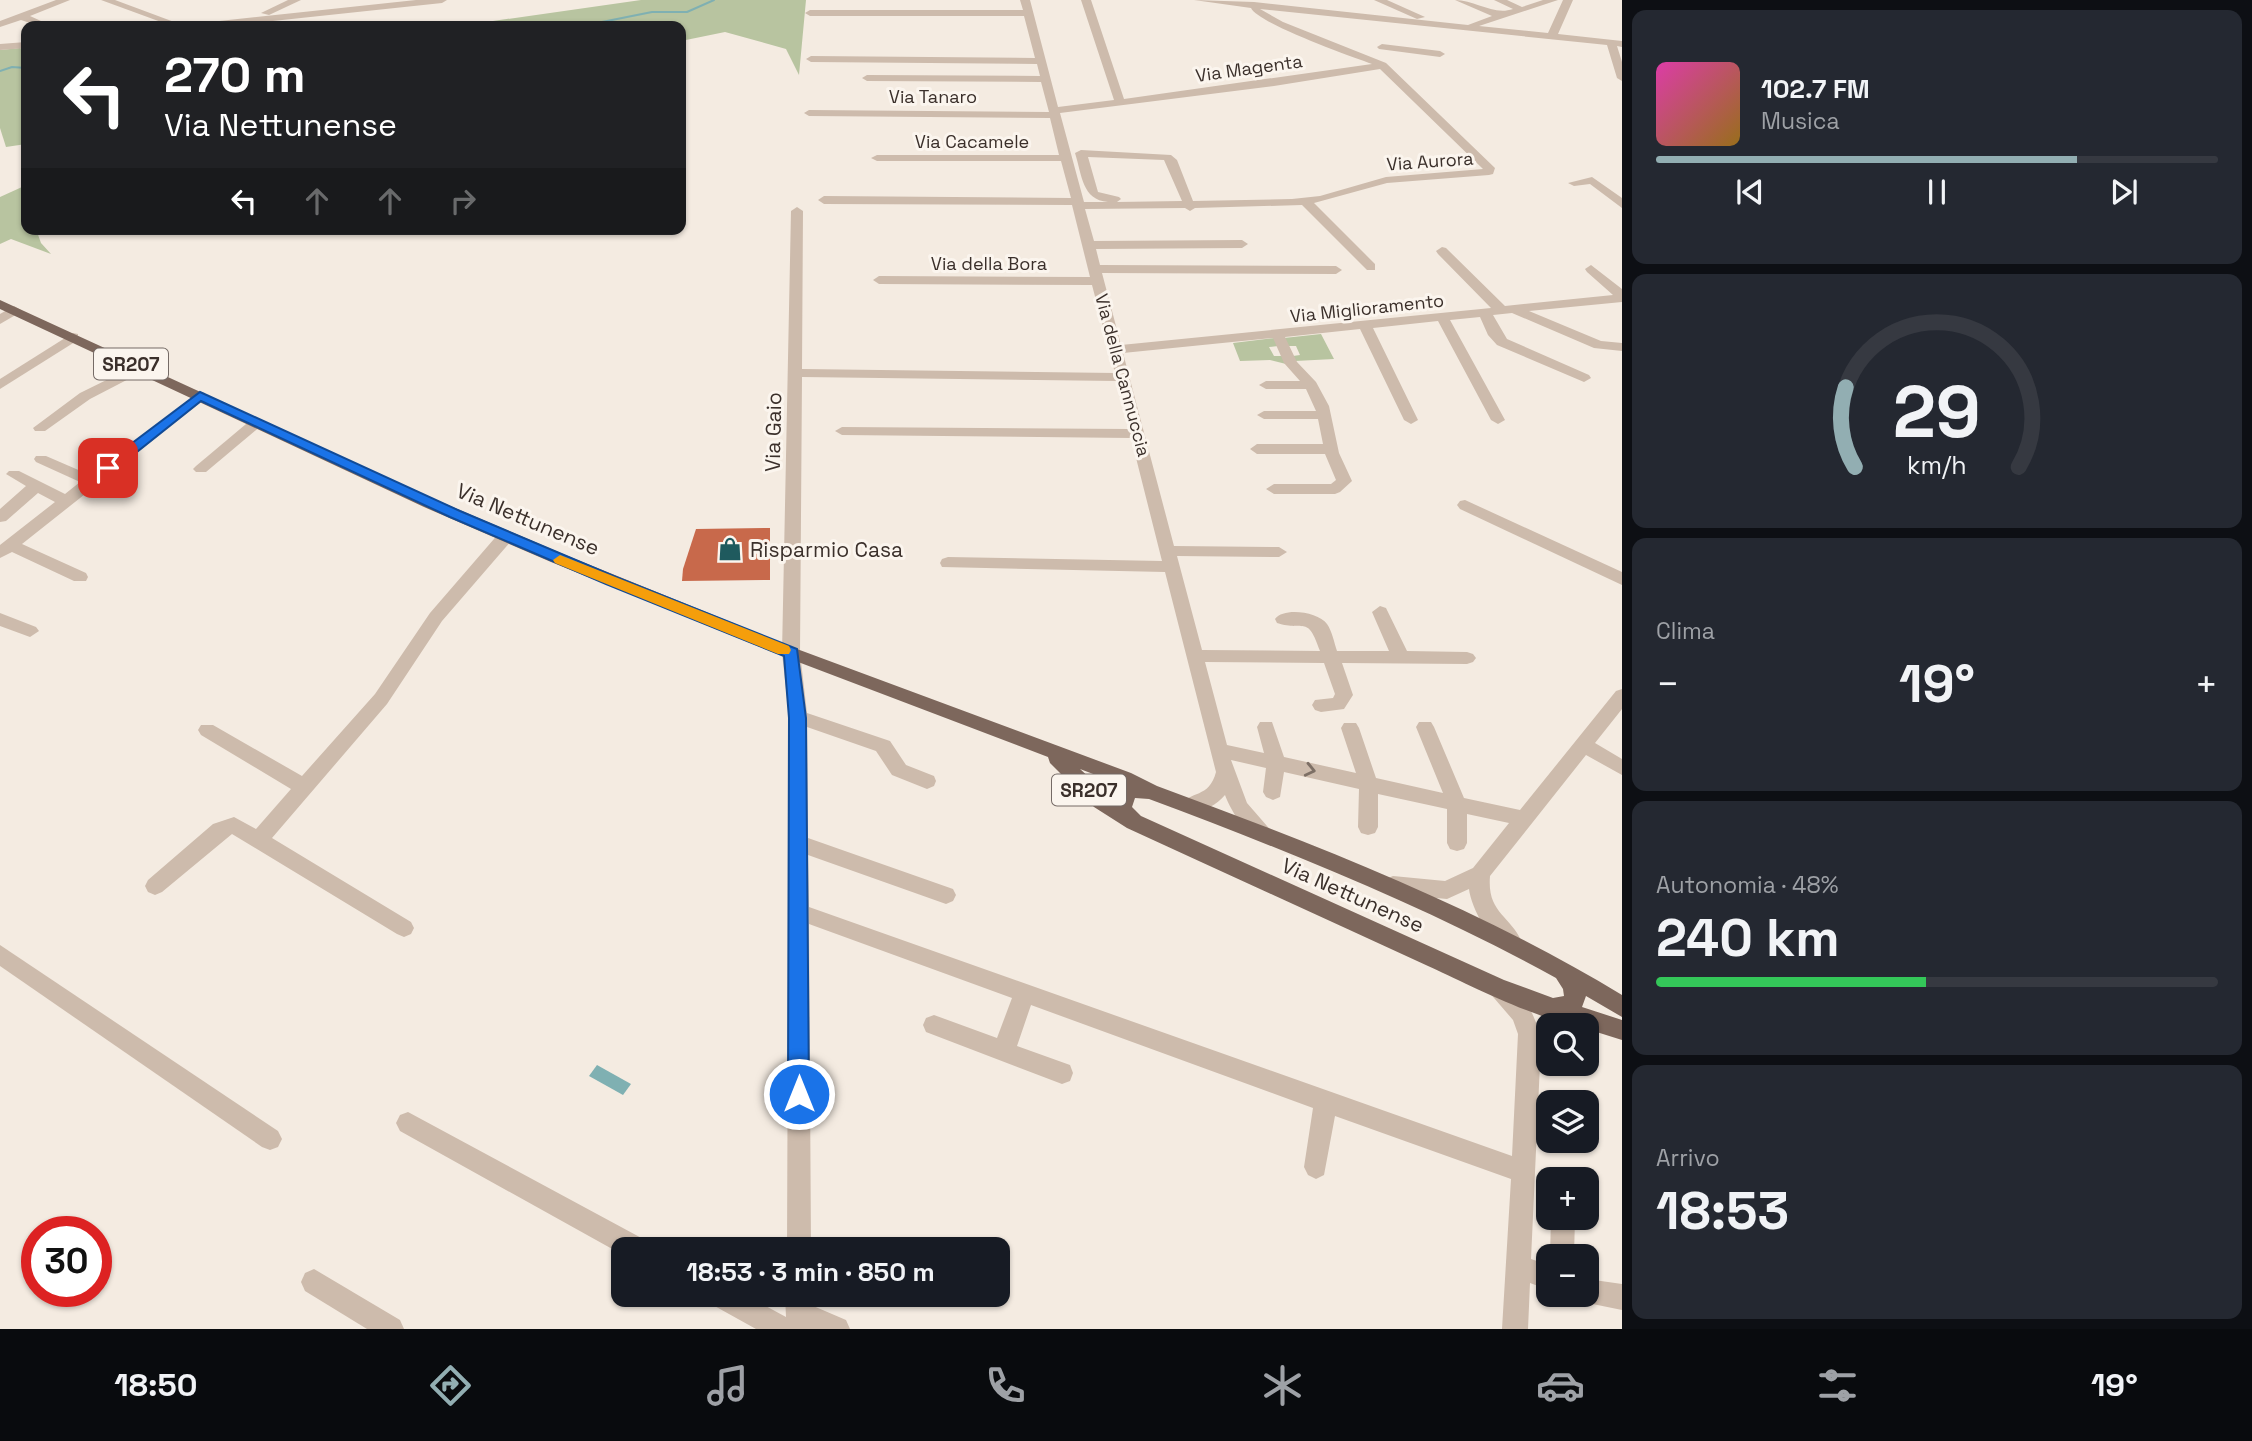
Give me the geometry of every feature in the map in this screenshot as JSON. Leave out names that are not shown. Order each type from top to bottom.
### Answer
[{"type":"main road","name":"Via Nettunense","points":[[0,304],[506,536],[791,653],[1129,780],[1150,791],[1390,885],[1512,942],[1622,1007]]},
{"type":"main road","name":"Via Nettunense","points":[[1049,751],[1101,802],[1134,822],[1463,972],[1551,1007],[1622,1030]]},
{"type":"main road","name":"SR207","points":[[1134,822],[1124,812],[1122,798],[1132,790],[1150,791]]},
{"type":"main road","name":"Via Nettunense","points":[[1551,1007],[1569,1006],[1576,996],[1569,977],[1553,964]]},
{"type":"street","points":[[22,0],[44,8]]},
{"type":"street","points":[[0,23],[65,0]]},
{"type":"street","points":[[106,0],[166,21]]},
{"type":"street","points":[[270,0],[285,5]]},
{"type":"street","points":[[246,21],[296,0]]},
{"type":"street","points":[[246,21],[439,0]]},
{"type":"street","name":"Via della Cannuccia","points":[[1025,0],[1225,772],[1241,811],[1264,834]]},
{"type":"street","points":[[1086,0],[1119,102]]},
{"type":"street","points":[[1199,0],[1255,3],[1331,14]]},
{"type":"street","points":[[1301,0],[1331,14],[1440,54]]},
{"type":"street","points":[[1379,0],[1436,24]]},
{"type":"street","points":[[1460,0],[1501,16]]},
{"type":"street","points":[[1499,0],[1522,10]]},
{"type":"street","points":[[1466,27],[1553,0]]},
{"type":"street","points":[[1552,36],[1568,0]]},
{"type":"street","name":"Via Aurora","points":[[824,200],[1078,204],[1306,202],[1380,181],[1432,175],[1482,174],[1490,171],[1382,65],[1283,26],[1257,12],[1255,3]]},
{"type":"street","points":[[810,13],[1028,13]]},
{"type":"street","points":[[20,16],[34,21]]},
{"type":"street","points":[[1382,33],[1436,24],[1617,43],[1622,78]]},
{"type":"street","points":[[1382,33],[1382,65]]},
{"type":"street","points":[[0,47],[21,45]]},
{"type":"street","points":[[811,59],[1041,61]]},
{"type":"street","name":"Via Magenta","points":[[1055,113],[1119,102],[1274,83],[1382,65]]},
{"type":"street","points":[[867,78],[1046,79]]},
{"type":"street","name":"Via Tanaro","points":[[809,113],[1055,113]]},
{"type":"street","points":[[1086,152],[1167,157],[1171,160],[1189,204],[1096,197],[1092,193],[1080,154],[1086,152]]},
{"type":"street","name":"Via Cacamele","points":[[877,158],[1067,158]]},
{"type":"street","points":[[1574,183],[1590,179],[1622,207]]},
{"type":"street","points":[[1306,202],[1371,267]]},
{"type":"street","points":[[1606,210],[1622,207]]},
{"type":"street","name":"Via Gaio","points":[[797,211],[791,653],[798,718],[799,1237]]},
{"type":"street","points":[[1211,244],[1222,270]]},
{"type":"street","points":[[1089,245],[1245,245],[1279,287]]},
{"type":"street","points":[[1442,251],[1508,310],[1599,345],[1622,347]]},
{"type":"street","points":[[1591,269],[1622,297]]},
{"type":"street","name":"Via della Bora","points":[[879,280],[1222,270],[1336,270]]},
{"type":"street","name":"Via Miglioramento","points":[[1116,350],[1622,297]]},
{"type":"street","points":[[0,320],[14,310]]},
{"type":"street","points":[[1485,313],[1495,335],[1502,342],[1584,378]]},
{"type":"street","points":[[1442,317],[1498,420]]},
{"type":"street","points":[[1365,326],[1412,420]]},
{"type":"street","points":[[1273,489],[1331,489],[1340,487],[1344,479],[1331,449],[1322,406],[1311,386],[1293,366],[1278,335]]},
{"type":"street","points":[[0,385],[73,337]]},
{"type":"street","points":[[40,428],[85,396],[139,368]]},
{"type":"street","points":[[795,373],[1124,377]]},
{"type":"street","points":[[1266,385],[1311,386]]},
{"type":"street","points":[[5,549],[200,396]]},
{"type":"street","points":[[1264,415],[1322,415]]},
{"type":"street","points":[[201,470],[257,422]]},
{"type":"street","points":[[842,430],[1139,434]]},
{"type":"street","points":[[1258,449],[1331,449]]},
{"type":"street","points":[[41,459],[91,481]]},
{"type":"street","points":[[14,474],[66,501]]},
{"type":"street","points":[[0,517],[37,485]]},
{"type":"street","points":[[1465,505],[1622,579]]},
{"type":"street","points":[[259,839],[381,699],[436,617],[506,536]]},
{"type":"street","points":[[5,549],[80,577]]},
{"type":"street","points":[[948,563],[1171,559],[1279,552]]},
{"type":"street","points":[[1380,612],[1401,658]]},
{"type":"street","points":[[0,619],[30,631]]},
{"type":"street","points":[[1283,619],[1307,619],[1317,623],[1344,698],[1338,704],[1321,705]]},
{"type":"street","points":[[1196,656],[1467,658]]},
{"type":"street","points":[[1390,885],[1447,890],[1480,874],[1583,744],[1618,707]]},
{"type":"street","points":[[798,718],[878,744],[886,749],[898,770],[928,781]]},
{"type":"street","points":[[1266,727],[1276,763],[1273,792]]},
{"type":"street","points":[[1425,727],[1457,804],[1457,843]]},
{"type":"street","points":[[1350,728],[1369,784],[1368,827]]},
{"type":"street","points":[[207,730],[304,787]]},
{"type":"street","points":[[1583,744],[1622,768]]},
{"type":"street","points":[[1219,750],[1524,820]]},
{"type":"street","points":[[1190,806],[1218,793],[1225,772]]},
{"type":"street","points":[[155,886],[225,827],[237,826],[404,928]]},
{"type":"street","points":[[799,843],[946,895]]},
{"type":"street","points":[[1480,874],[1478,894],[1482,907],[1512,942]]},
{"type":"street","points":[[799,912],[1522,1172]]},
{"type":"street","points":[[0,954],[270,1139]]},
{"type":"street","points":[[1463,972],[1512,1001],[1526,1022],[1530,1042]]},
{"type":"street","points":[[1004,1051],[1026,993]]},
{"type":"street","points":[[1515,1329],[1530,1042],[1536,1021],[1551,1007]]},
{"type":"street","points":[[934,1025],[1062,1073]]},
{"type":"street","points":[[1316,1167],[1326,1101]]},
{"type":"street","points":[[408,1123],[614,1237]]},
{"type":"street","points":[[1518,1266],[1536,1273]]},
{"type":"street","points":[[314,1282],[391,1329]]},
{"type":"street","points":[[1599,1294],[1622,1297]]},
{"type":"street","points":[[763,1307],[837,1329]]},
{"type":"green space","points":[[641,0],[806,0],[799,75],[786,49],[725,32],[686,40],[686,21],[493,21]]},
{"type":"green space","points":[[21,48],[21,145],[6,147],[0,128],[0,50]]},
{"type":"green space","points":[[21,187],[21,235],[38,235],[41,243],[51,254],[11,239],[0,244],[0,197]]},
{"type":"green space","points":[[1321,334],[1334,359],[1295,361],[1293,356],[1300,355],[1296,346],[1288,346],[1284,338]]},
{"type":"green space","points":[[1275,338],[1278,346],[1269,347],[1274,356],[1282,356],[1286,364],[1270,360],[1240,361],[1233,343]]},
{"type":"water","points":[[597,1065],[631,1084],[623,1095],[589,1076]]},
{"type":"building","name":"Risparmio Casa","points":[[770,528],[770,580],[682,581],[683,569],[696,529]]},
{"type":"waterway","points":[[607,21],[652,12],[687,12],[714,0]]},
{"type":"waterway","points":[[0,71],[21,68]]},
{"type":"slow traffic","points":[[560,560],[784,650]]},
{"type":"place","name":"Risparmio Casa","points":[[730,549]]},
{"type":"route","points":[[108,468],[200,396],[429,503],[611,581],[791,653],[798,718],[799,1094]]}]
